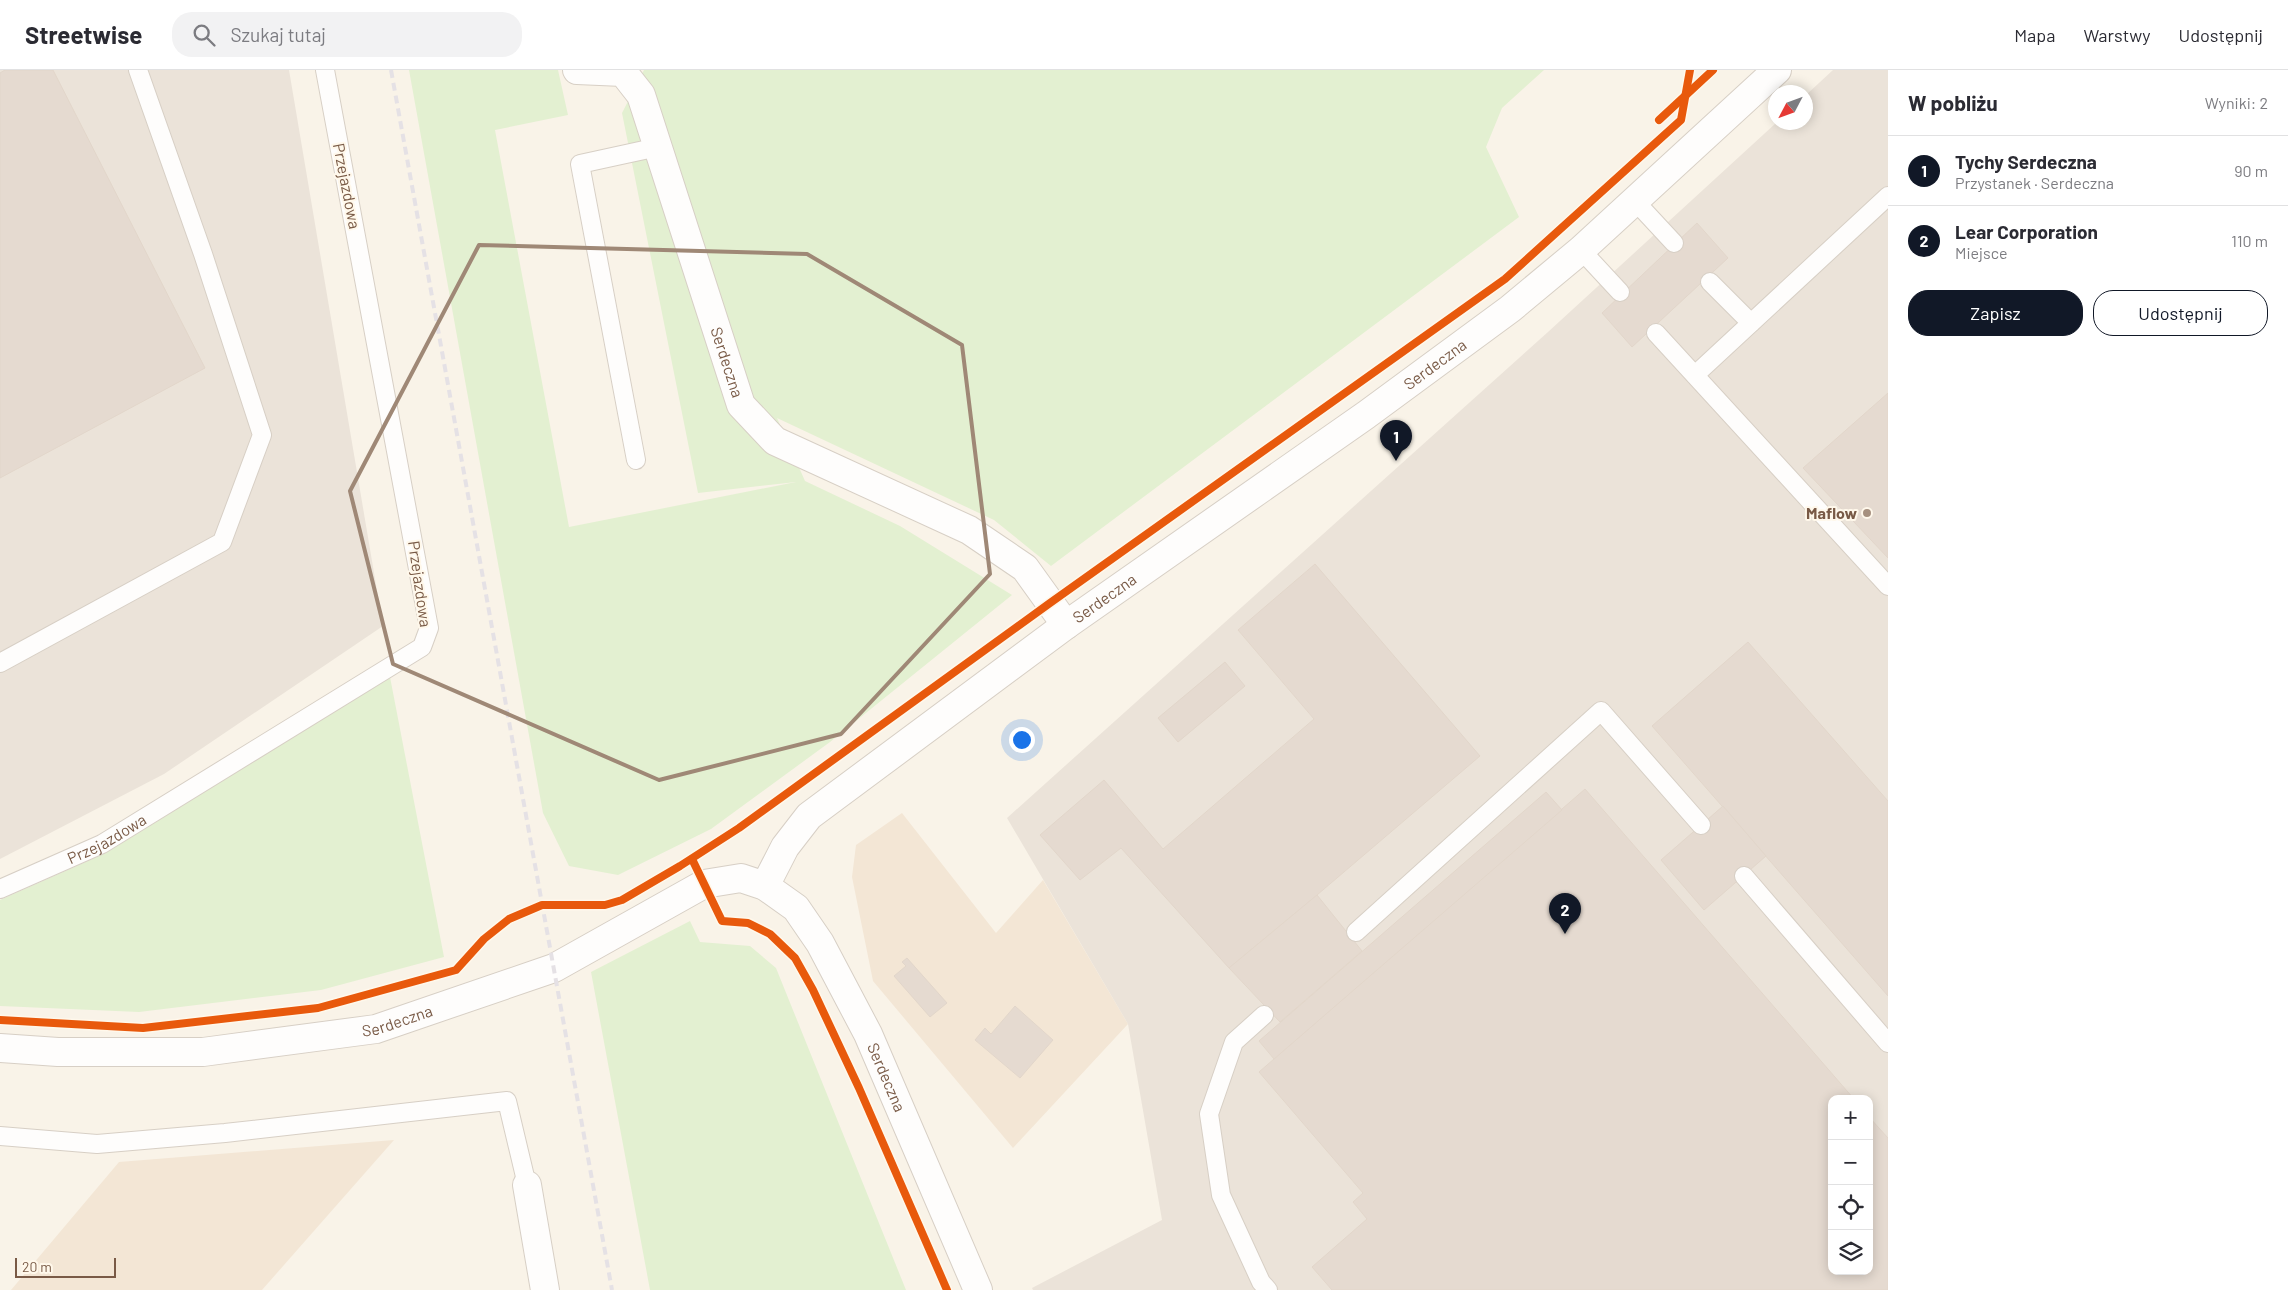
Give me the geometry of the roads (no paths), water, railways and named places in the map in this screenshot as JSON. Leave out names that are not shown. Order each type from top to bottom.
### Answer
[{"type":"street","name":"Serdeczna","points":[[577,70],[623,71],[641,95],[741,404],[774,442],[977,535],[1025,568],[1066,625]]},
{"type":"street","name":"Serdeczna","points":[[765,886],[785,847],[809,816],[945,717],[1066,625],[1439,363],[1510,309],[1581,250],[1777,70]]},
{"type":"street","name":"Serdeczna","points":[[0,1048],[58,1052],[203,1052],[376,1029],[554,968],[704,884],[741,878],[765,886],[796,908],[820,943],[868,1034],[978,1290]]},
{"type":"street","points":[[527,1185],[545,1290]]},
{"type":"lane","points":[[0,663],[222,542],[262,435],[203,254],[138,70]]},
{"type":"lane","name":"Przejazdowa","points":[[0,889],[102,844],[422,647],[430,628],[325,70]]},
{"type":"lane","points":[[636,460],[580,164],[658,147]]},
{"type":"lane","points":[[1695,375],[1888,196]]},
{"type":"lane","points":[[1635,201],[1674,243]]},
{"type":"lane","points":[[1581,250],[1620,292]]},
{"type":"lane","points":[[1710,282],[1751,323]]},
{"type":"lane","points":[[1656,333],[1888,586]]},
{"type":"lane","points":[[1356,932],[1601,711],[1701,826]]},
{"type":"lane","points":[[1744,876],[1888,1043]]},
{"type":"lane","points":[[1264,1014],[1234,1042],[1209,1114],[1221,1196],[1261,1282],[1268,1290]]},
{"type":"lane","points":[[0,1136],[97,1144],[225,1133],[507,1101],[527,1185]]},
{"type":"railway","points":[[391,70],[612,1290]]},
{"type":"place","name":"Tychy Serdeczna","points":[[1396,461]]},
{"type":"place","name":"Maflow","points":[[1867,513]]},
{"type":"place","name":"Lear Corporation","points":[[1565,934]]}]
